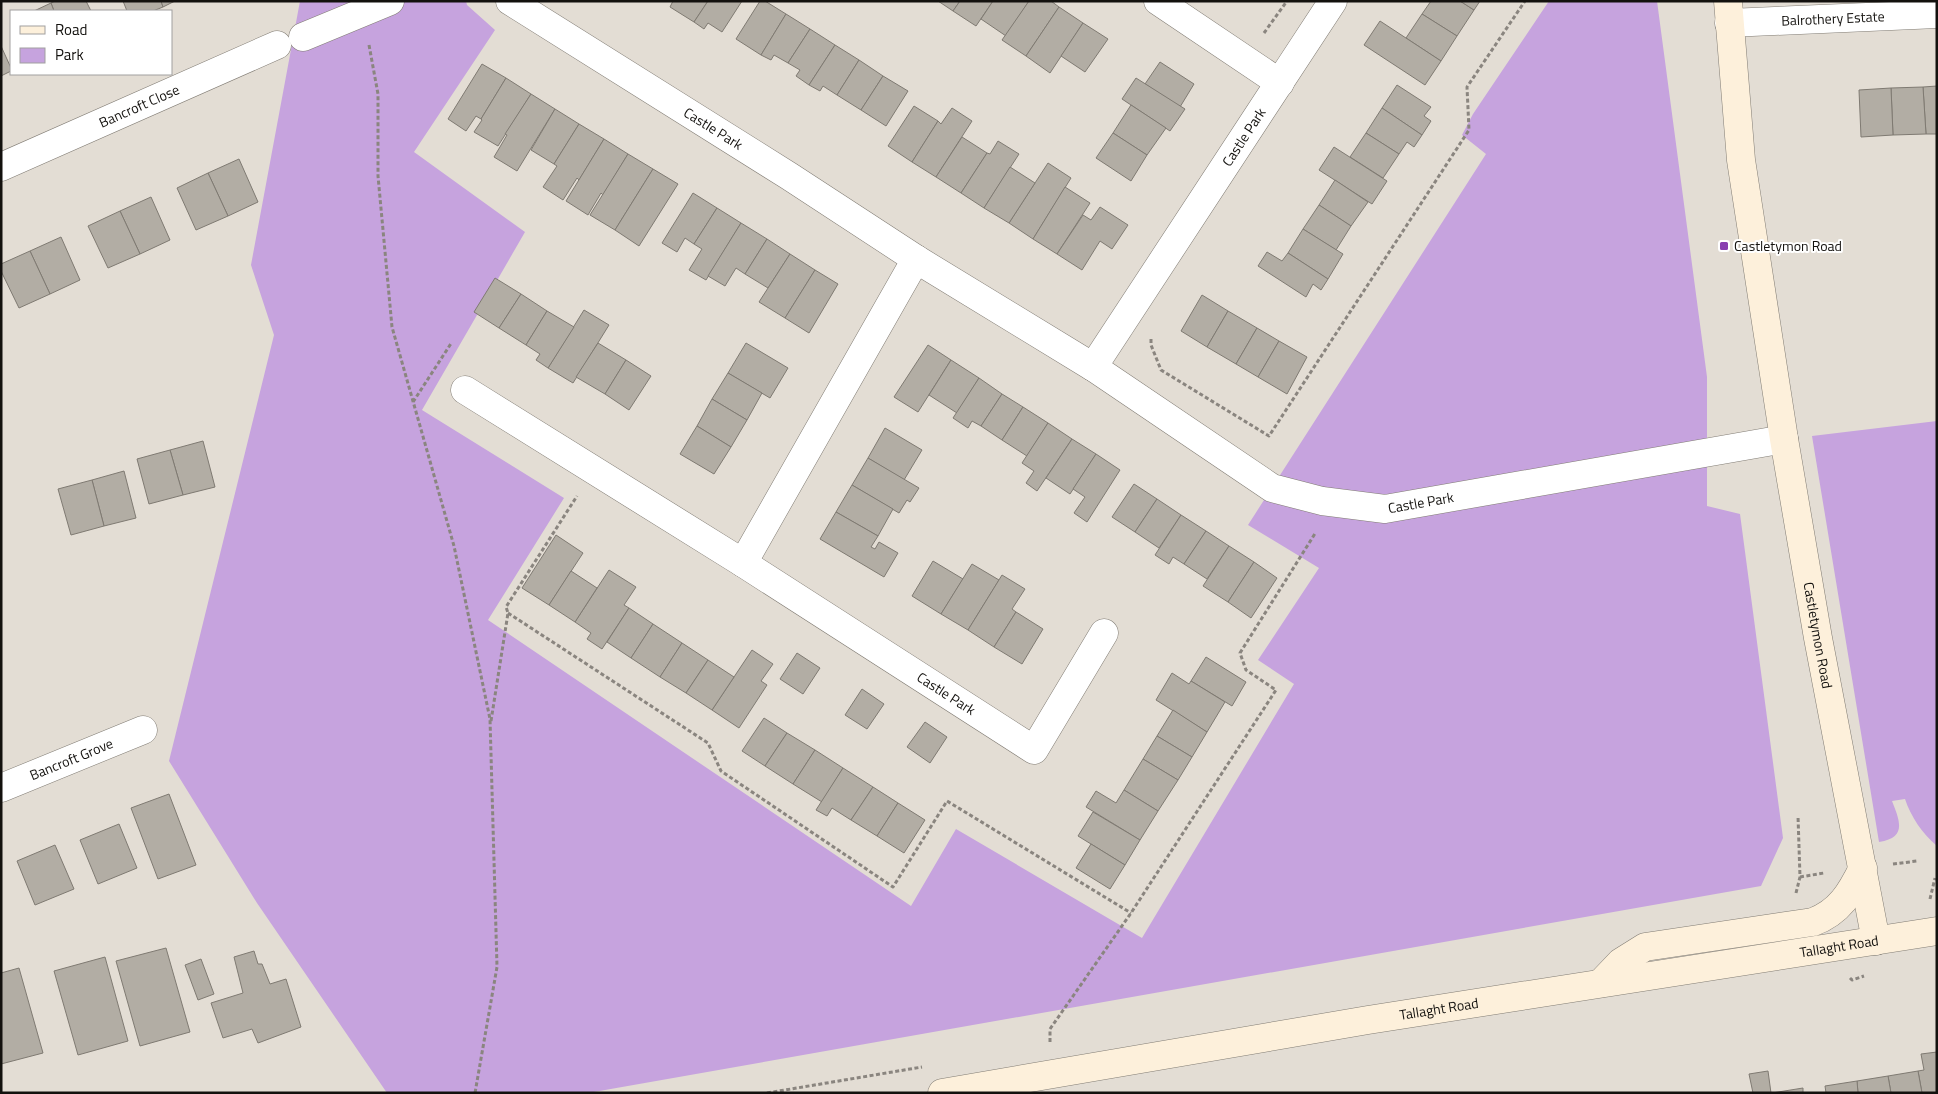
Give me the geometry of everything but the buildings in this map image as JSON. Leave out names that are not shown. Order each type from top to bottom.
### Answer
[{"type":"street","points":[[303,37],[390,1]]},
{"type":"street","name":"Castle Park","points":[[510,1],[916,258],[1093,367],[1272,488],[1322,501],[1385,509],[1784,439]]},
{"type":"street","points":[[1158,1],[1280,83]]},
{"type":"street","name":"Castle Park","points":[[1093,367],[1333,1]]},
{"type":"street","name":"Balrothery Estate","points":[[1729,12],[1937,14]]},
{"type":"street","name":"Castletymon Road","points":[[1729,12],[1741,160],[1784,439],[1818,638],[1874,866],[1876,941]]},
{"type":"street","name":"Bancroft Close","points":[[1,167],[277,45]]},
{"type":"street","points":[[743,563],[916,258]]},
{"type":"street","name":"Castle Park","points":[[465,390],[743,563],[1034,750],[1104,633]]},
{"type":"street","name":"Bancroft Grove","points":[[1,788],[143,730]]},
{"type":"street","points":[[1602,983],[1621,962],[1644,947],[1806,923],[1825,918],[1846,899],[1874,866]]},
{"type":"street","name":"Tallaght Road","points":[[942,1093],[1368,1020],[1876,941],[1932,918]]},
{"type":"path","points":[[1264,33],[1287,1]]},
{"type":"path","points":[[1151,337],[1151,344],[1162,370],[1269,436],[1469,130],[1467,87],[1525,1]]},
{"type":"path","points":[[369,45],[378,94],[378,176],[392,327],[454,546],[490,719],[496,967],[475,1093]]},
{"type":"path","points":[[413,402],[452,342]]},
{"type":"path","points":[[490,729],[508,614],[506,607],[581,490]]},
{"type":"path","points":[[1050,1045],[1050,1029],[1131,913],[1276,690],[1246,670],[1240,653],[1317,533],[1308,530]]},
{"type":"path","points":[[508,614],[708,743],[722,771],[893,887],[947,800],[1131,913]]},
{"type":"path","points":[[1796,894],[1800,876],[1798,816]]},
{"type":"path","points":[[1874,866],[1918,861]]},
{"type":"path","points":[[1800,876],[1825,873]]},
{"type":"path","points":[[1932,918],[1935,878]]},
{"type":"green space","points":[[300,1],[466,1],[467,5],[495,30],[414,152],[525,232],[422,410],[564,498],[488,620],[911,906],[956,829],[1142,938],[1294,684],[1258,660],[1319,568],[1248,525],[1486,154],[1462,135],[1473,114],[1549,1],[1657,1],[1707,377],[1707,506],[1740,514],[1783,838],[1761,886],[588,1093],[387,1093],[257,903],[169,761],[274,335],[251,265]]},
{"type":"green space","points":[[1937,421],[1937,846],[1918,824],[1910,812],[1905,799],[1892,801],[1899,822],[1898,833],[1888,840],[1879,842],[1812,436]]},
{"type":"place","name":"Castletymon Road","points":[[1724,246]]}]
